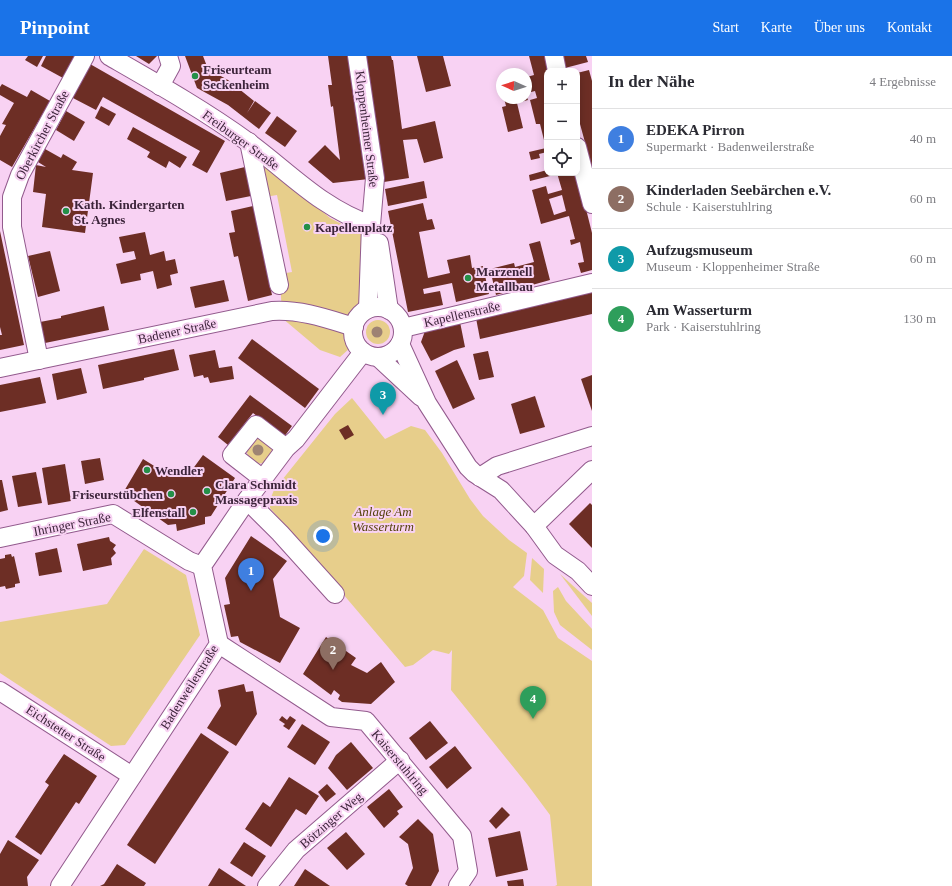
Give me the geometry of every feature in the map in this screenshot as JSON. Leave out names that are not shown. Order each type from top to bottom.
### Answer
[{"type":"street","name":"Oberkircher Straße","points":[[39,360],[6,197],[85,56]]},
{"type":"street","name":"Freiburger Straße","points":[[109,56],[210,116],[249,142],[316,197],[358,221],[371,225]]},
{"type":"street","points":[[160,86],[171,66],[168,56]]},
{"type":"street","name":"Kloppenheimer Straße","points":[[357,56],[375,178],[371,225],[368,309]]},
{"type":"street","points":[[554,56],[556,68]]},
{"type":"street","points":[[249,142],[279,285]]},
{"type":"street","points":[[580,158],[592,204]]},
{"type":"street","name":"Kloppenheimer Straße","points":[[371,225],[379,240],[389,310]]},
{"type":"street","name":"Kapellenstraße","points":[[402,336],[592,283]]},
{"type":"street","points":[[427,403],[355,341],[354,327],[357,320],[368,309],[382,308],[389,310],[396,314],[400,320],[402,336],[427,403],[468,467],[500,490],[534,526],[555,555],[578,571],[592,586]]},
{"type":"street","name":"Badener Straße","points":[[0,368],[272,311],[283,310],[310,314],[354,327]]},
{"type":"street","points":[[202,566],[246,500],[286,448],[296,439],[371,355],[392,353],[402,336]]},
{"type":"street","points":[[263,479],[232,455],[256,425],[286,448]]},
{"type":"street","points":[[480,477],[497,466],[592,436]]},
{"type":"street","points":[[534,526],[592,470]]},
{"type":"street","points":[[246,500],[280,533],[335,594]]},
{"type":"street","name":"Ihringer Straße","points":[[0,538],[113,514],[189,561],[202,566]]},
{"type":"street","name":"Badenweilerstraße","points":[[60,886],[219,644],[202,566]]},
{"type":"street","name":"Kaiserstuhlring","points":[[219,644],[331,717],[366,721],[462,836],[468,871],[458,886]]},
{"type":"street","name":"Eichstetter Straße","points":[[0,691],[132,776]]},
{"type":"street","name":"Bötzinger Weg","points":[[267,886],[296,850],[400,760]]},
{"type":"green space","points":[[258,156],[330,218],[363,235],[362,306],[350,326],[348,337],[350,348],[340,357],[320,350],[282,318],[280,274],[292,272],[277,195],[265,197]]},
{"type":"green space","points":[[378,320],[387,323],[390,332],[387,341],[378,344],[369,341],[366,332],[369,323]]},
{"type":"green space","name":"Anlage Am Wasserturm","points":[[352,398],[385,439],[411,426],[425,430],[442,453],[470,499],[483,516],[509,540],[527,553],[524,576],[513,587],[543,610],[558,638],[592,661],[592,886],[555,886],[557,885],[550,815],[527,784],[451,690],[452,650],[449,654],[433,650],[413,665],[405,667],[270,508],[270,500],[274,490],[335,414]]},
{"type":"green space","points":[[254,437],[262,437],[272,448],[271,455],[268,459],[260,464],[256,463],[248,456],[246,449]]},
{"type":"green space","points":[[144,549],[186,575],[200,635],[125,745],[111,746],[0,673],[0,622],[107,604]]},
{"type":"green space","points":[[532,558],[544,569],[543,593],[530,580]]},
{"type":"green space","points":[[560,574],[592,603],[592,616]]},
{"type":"green space","points":[[558,587],[566,601],[592,629],[592,650],[560,625],[554,612],[553,591]]},
{"type":"building","points":[[28,56],[43,56],[37,67],[25,60]]},
{"type":"building","points":[[46,56],[75,56],[63,78],[41,66]]},
{"type":"building","points":[[136,56],[157,56],[149,64]]},
{"type":"building","points":[[185,56],[203,56],[208,69],[228,80],[254,101],[247,113],[255,101],[271,113],[259,129],[228,105],[197,88]]},
{"type":"building","points":[[328,56],[352,56],[369,179],[333,183],[308,162],[325,145],[340,160],[333,106],[331,107],[328,85],[332,85]]},
{"type":"building","points":[[366,56],[391,56],[393,60],[402,129],[435,121],[443,158],[424,163],[417,139],[403,140],[409,178],[384,182],[375,133]]},
{"type":"building","points":[[417,56],[443,56],[451,86],[426,92]]},
{"type":"building","points":[[529,56],[546,56],[549,68],[544,68],[544,140],[540,124],[536,124],[531,104],[532,99],[537,98],[535,91],[532,92],[532,76],[534,75]]},
{"type":"building","points":[[562,56],[586,56],[588,62],[565,68]]},
{"type":"building","points":[[90,64],[225,141],[207,173],[192,165],[200,151],[103,97],[96,110],[71,97]]},
{"type":"building","points":[[589,70],[592,81],[592,168],[580,124],[580,72]]},
{"type":"building","points":[[2,84],[27,97],[31,90],[50,101],[12,167],[0,160],[0,136],[6,125],[2,124],[14,103],[0,95],[0,87]]},
{"type":"building","points":[[506,104],[517,104],[523,128],[508,132],[502,107],[506,106]]},
{"type":"building","points":[[101,106],[116,114],[109,126],[95,118]]},
{"type":"building","points":[[66,111],[85,122],[74,141],[56,130]]},
{"type":"building","points":[[277,116],[297,131],[285,147],[265,133]]},
{"type":"building","points":[[133,127],[187,157],[180,168],[169,161],[166,168],[147,157],[150,152],[127,139]]},
{"type":"building","points":[[544,148],[544,153],[539,154],[540,158],[531,160],[529,152]]},
{"type":"building","name":"Kath. Kindergarten St. Agnes","points":[[45,149],[61,158],[63,154],[77,162],[72,170],[93,173],[85,233],[42,227],[46,194],[33,192],[36,165],[46,167],[38,162]]},
{"type":"building","points":[[245,167],[251,196],[226,201],[220,173]]},
{"type":"building","points":[[544,171],[544,176],[550,176],[530,181],[529,175]]},
{"type":"building","points":[[558,176],[578,176],[592,233],[592,270],[581,273],[578,263],[584,262],[580,242],[571,245],[570,240],[575,239],[569,216],[541,224],[532,190],[546,186],[548,194],[562,190]],"holes":[[[562,195],[566,211],[554,215],[549,199]]]},
{"type":"building","points":[[424,181],[427,198],[388,206],[385,189]]},
{"type":"building","points":[[423,203],[427,220],[432,219],[435,229],[419,232],[428,278],[450,273],[447,260],[470,255],[472,268],[483,266],[489,294],[456,302],[452,283],[423,289],[424,294],[440,291],[443,305],[408,312],[388,211]]},
{"type":"building","points":[[253,206],[272,295],[248,301],[238,256],[234,257],[229,233],[235,232],[231,211]]},
{"type":"building","points":[[0,231],[24,345],[0,350],[0,335],[2,335],[0,327]]},
{"type":"building","points":[[145,232],[150,255],[164,251],[166,261],[175,259],[178,273],[170,275],[172,285],[157,289],[153,271],[140,274],[141,280],[121,284],[116,264],[136,259],[134,251],[123,253],[119,237]]},
{"type":"building","points":[[540,241],[550,280],[496,295],[490,269],[514,263],[515,267],[534,262],[529,244]]},
{"type":"building","points":[[50,251],[60,291],[38,297],[28,256]]},
{"type":"building","points":[[224,280],[229,301],[195,308],[190,287]]},
{"type":"building","points":[[592,292],[592,314],[480,339],[476,318]]},
{"type":"building","points":[[104,306],[109,330],[45,343],[40,322],[61,318],[61,316]]},
{"type":"building","points":[[460,322],[465,347],[454,350],[431,361],[421,342],[425,331]]},
{"type":"building","points":[[252,339],[319,389],[305,408],[238,358]]},
{"type":"building","points":[[174,349],[179,370],[144,378],[144,380],[103,389],[98,365]]},
{"type":"building","points":[[215,350],[219,368],[232,366],[234,379],[210,383],[208,377],[204,378],[203,375],[194,377],[189,355]]},
{"type":"building","points":[[488,351],[494,377],[479,380],[473,354]]},
{"type":"building","points":[[457,360],[475,399],[453,409],[435,371]]},
{"type":"building","points":[[81,368],[87,393],[57,400],[52,374]]},
{"type":"building","points":[[592,375],[592,411],[581,379]]},
{"type":"building","points":[[40,377],[46,403],[0,412],[0,385]]},
{"type":"building","points":[[250,395],[292,426],[284,437],[253,413],[228,445],[218,437]]},
{"type":"building","points":[[535,396],[545,427],[520,434],[511,404]]},
{"type":"building","points":[[348,425],[354,435],[345,440],[339,430]]},
{"type":"building","points":[[203,455],[235,478],[211,516],[205,517],[205,524],[177,531],[176,524],[168,525],[123,493],[143,459],[172,477],[189,474]]},
{"type":"building","points":[[100,458],[104,480],[85,484],[81,461]]},
{"type":"building","points":[[65,464],[71,501],[48,505],[42,468]]},
{"type":"building","points":[[36,472],[42,503],[18,507],[12,476]]},
{"type":"building","points":[[0,480],[2,480],[8,510],[0,512]]},
{"type":"building","points":[[590,503],[592,505],[592,548],[569,524]]},
{"type":"building","points":[[251,536],[287,561],[273,579],[280,617],[300,628],[280,663],[240,642],[238,636],[231,637],[224,605],[230,604],[225,578]]},
{"type":"building","points":[[109,537],[110,541],[116,545],[113,549],[116,553],[111,558],[112,565],[83,571],[77,544]]},
{"type":"building","points":[[57,548],[62,572],[39,576],[35,553]]},
{"type":"building","points":[[11,554],[12,557],[14,556],[20,583],[15,584],[15,587],[6,589],[5,586],[0,587],[0,559],[5,558],[5,555]]},
{"type":"building","points":[[326,637],[356,658],[351,665],[367,673],[381,662],[395,682],[371,704],[342,702],[338,699],[340,695],[334,690],[331,695],[303,674]]},
{"type":"building","points":[[244,684],[246,692],[253,691],[257,714],[236,746],[207,728],[221,706],[218,690]]},
{"type":"building","points":[[282,716],[287,720],[290,716],[296,720],[289,730],[283,726],[285,724],[279,720]]},
{"type":"building","points":[[430,721],[448,743],[426,760],[409,738]]},
{"type":"building","points":[[302,724],[330,742],[315,765],[287,747]]},
{"type":"building","points":[[201,733],[229,752],[155,864],[127,845]]},
{"type":"building","points":[[351,742],[373,768],[347,790],[328,768],[336,755]]},
{"type":"building","points":[[455,746],[472,768],[447,789],[429,767]]},
{"type":"building","points":[[64,754],[97,776],[79,804],[76,802],[41,855],[15,837],[49,785],[45,782]]},
{"type":"building","points":[[289,777],[319,796],[306,815],[296,809],[271,847],[245,829],[263,802],[270,807]]},
{"type":"building","points":[[327,784],[336,794],[326,802],[318,792]]},
{"type":"building","points":[[389,789],[403,807],[397,811],[399,814],[384,828],[367,807]]},
{"type":"building","points":[[502,807],[510,815],[496,829],[489,821]]},
{"type":"building","points":[[418,819],[433,834],[439,871],[431,886],[408,886],[405,884],[413,868],[408,844],[399,837]]},
{"type":"building","points":[[520,831],[528,870],[496,877],[488,838]]},
{"type":"building","points":[[346,832],[365,854],[347,870],[327,848]]},
{"type":"building","points":[[8,840],[39,860],[27,877],[28,886],[0,886],[0,854]]},
{"type":"building","points":[[244,842],[266,856],[252,877],[230,863]]},
{"type":"building","points":[[117,864],[146,883],[144,886],[100,886],[104,884]]},
{"type":"building","points":[[219,868],[246,886],[208,886]]},
{"type":"building","points":[[305,869],[330,886],[294,886]]},
{"type":"building","points":[[523,879],[524,886],[508,886],[507,881]]},
{"type":"place","name":"Friseurteam Seckenheim","points":[[195,76]]},
{"type":"place","name":"Kath. Kindergarten St. Agnes","points":[[66,211]]},
{"type":"place","name":"Kapellenplatz","points":[[307,227]]},
{"type":"place","name":"Marzenell Metallbau","points":[[468,278]]},
{"type":"place","name":"Aufzugsmuseum","points":[[383,415]]},
{"type":"place","name":"Wendler","points":[[147,470]]},
{"type":"place","name":"Clara Schmidt Massagepraxis","points":[[207,491]]},
{"type":"place","name":"Friseurstübchen","points":[[171,494]]},
{"type":"place","name":"Elfenstall","points":[[193,512]]},
{"type":"place","name":"EDEKA Pirron","points":[[251,591]]},
{"type":"place","name":"Kinderladen Seebärchen e.V.","points":[[333,670]]},
{"type":"place","name":"Am Wasserturm","points":[[533,719]]}]
